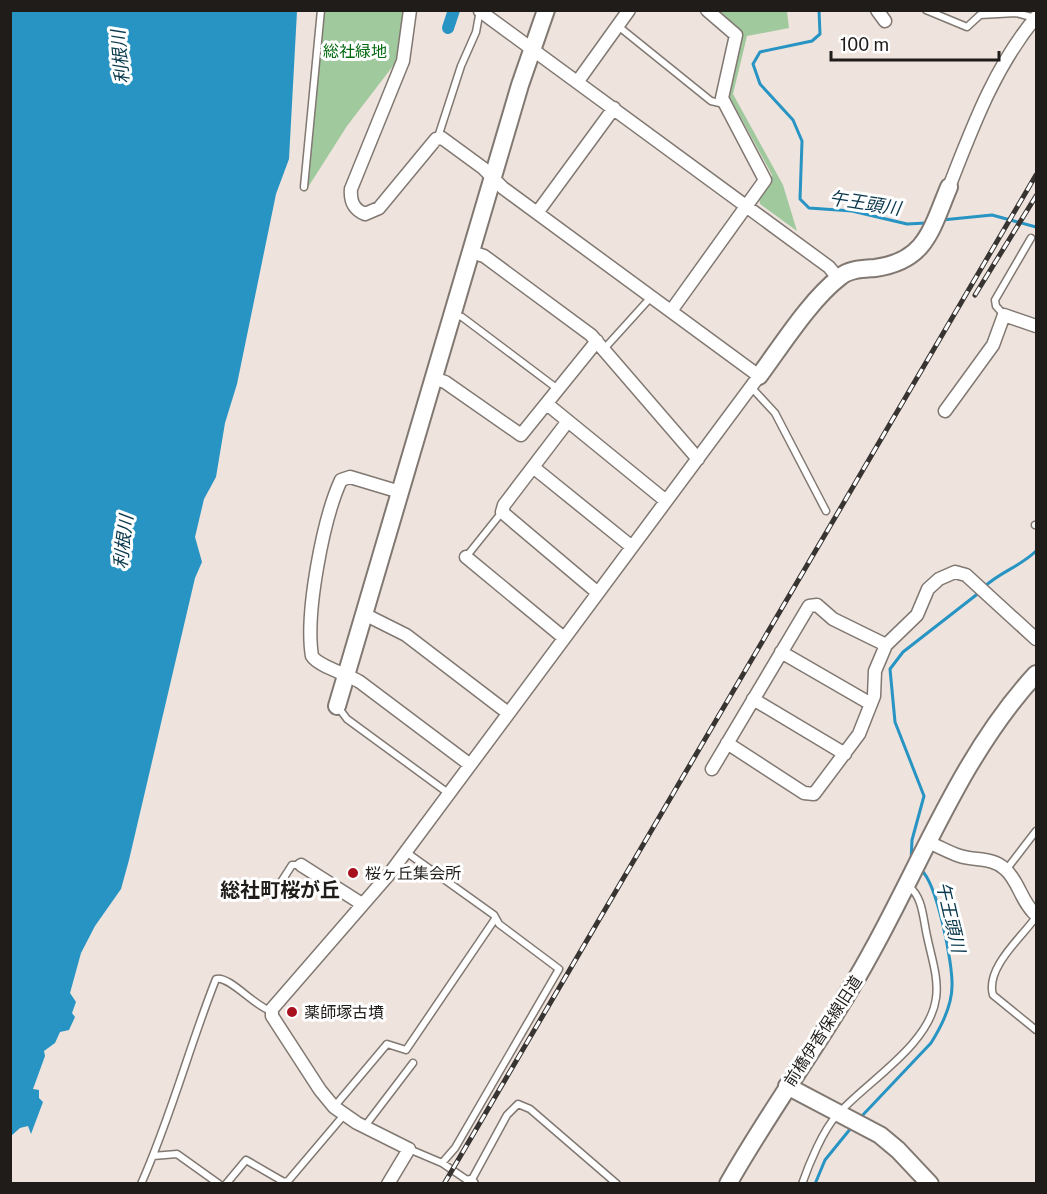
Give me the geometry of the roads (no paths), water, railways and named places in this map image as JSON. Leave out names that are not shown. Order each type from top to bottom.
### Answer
[{"type":"street","points":[[410,10],[406,51],[351,189],[354,206],[365,214],[379,208],[438,137],[483,168],[492,178],[537,213],[652,296],[755,381]]},
{"type":"street","points":[[337,706],[531,47],[546,10]]},
{"type":"street","points":[[578,81],[629,10]]},
{"type":"street","points":[[671,311],[764,184],[764,177],[724,104],[721,94],[736,35],[707,10]]},
{"type":"street","points":[[877,10],[885,21]]},
{"type":"street","points":[[480,11],[829,267],[838,278]]},
{"type":"street","points":[[388,1184],[409,1149],[364,1127],[339,1111],[320,1090],[271,1011],[405,852],[799,322],[838,278],[853,270],[903,261],[918,251],[937,216],[996,75],[1018,39],[1036,18]]},
{"type":"street","points":[[537,213],[614,108]]},
{"type":"street","points":[[471,252],[484,256],[601,345],[698,459]]},
{"type":"street","points":[[945,411],[993,345],[1004,315],[1036,326]]},
{"type":"street","points":[[434,378],[446,382],[519,436],[601,345]]},
{"type":"street","points":[[547,404],[666,501]]},
{"type":"street","points":[[568,421],[504,504],[502,512],[598,593]]},
{"type":"street","points":[[533,467],[632,547]]},
{"type":"street","points":[[400,492],[350,477],[343,478],[339,484],[326,526],[315,583],[311,651],[317,662],[347,674],[470,764]]},
{"type":"street","points":[[466,558],[564,638]]},
{"type":"street","points":[[727,743],[810,796],[814,794],[859,734],[875,691],[875,671],[886,645],[917,615],[928,590],[944,576],[959,572],[1036,639]]},
{"type":"street","points":[[712,769],[807,608],[815,604],[833,619],[886,645]]},
{"type":"street","points":[[364,614],[406,635],[508,713]]},
{"type":"street","points":[[780,652],[871,704]]},
{"type":"street","name":"前橋伊香保線旧道","points":[[728,1184],[787,1086],[844,1001],[984,739],[1032,682]]},
{"type":"street","points":[[753,699],[845,754]]},
{"type":"street","points":[[930,843],[961,857],[993,862],[1006,870],[1023,901],[1036,916]]},
{"type":"street","points":[[301,865],[362,904]]},
{"type":"street","points":[[787,1086],[867,1127],[898,1150],[930,1184]]},
{"type":"lane","points":[[304,187],[321,10]]},
{"type":"lane","points":[[926,10],[967,27],[980,15],[1016,13],[1036,18]]},
{"type":"lane","points":[[438,137],[461,66],[476,32],[480,11]]},
{"type":"lane","points":[[617,26],[711,101],[724,104]]},
{"type":"lane","points":[[1004,315],[996,306],[995,300],[1031,238]]},
{"type":"lane","points":[[601,345],[652,296]]},
{"type":"lane","points":[[452,315],[462,316],[559,390]]},
{"type":"lane","points":[[755,381],[775,413],[826,511]]},
{"type":"lane","points":[[466,558],[502,512]]},
{"type":"lane","points":[[337,706],[347,719],[448,793]]},
{"type":"lane","points":[[1006,870],[1036,831]]},
{"type":"lane","points":[[405,852],[559,969],[455,1148],[442,1163]]},
{"type":"lane","points":[[272,896],[292,865],[301,865]]},
{"type":"lane","points":[[802,1184],[841,1114],[921,1033],[935,1005],[935,972],[922,909],[915,892],[913,875]]},
{"type":"lane","points":[[1036,916],[999,965],[992,986],[993,995],[1036,1030]]},
{"type":"lane","points":[[226,1184],[246,1160],[285,1182],[288,1181],[387,1044],[406,1050],[495,919]]},
{"type":"lane","points":[[141,1184],[153,1156],[189,1047],[216,979],[224,979],[262,1008],[271,1011]]},
{"type":"lane","points":[[364,1127],[413,1063]]},
{"type":"lane","points":[[409,1149],[442,1163],[470,1183],[507,1115],[514,1106],[522,1104],[617,1184]]},
{"type":"lane","points":[[153,1156],[177,1154],[219,1184]]},
{"type":"water","name":"利根川","points":[[11,10],[297,11],[289,159],[276,194],[237,384],[225,423],[216,477],[204,499],[195,537],[202,562],[195,578],[129,860],[121,889],[95,926],[81,953],[70,993],[76,1002],[72,1013],[75,1017],[69,1030],[60,1032],[55,1043],[44,1051],[45,1056],[33,1089],[39,1090],[39,1098],[43,1102],[31,1134],[28,1126],[20,1128],[11,1136]]},
{"type":"waterway","points":[[448,28],[454,10]]},
{"type":"waterway","name":"午王頭川","points":[[819,10],[820,34],[812,41],[760,52],[753,64],[760,84],[793,120],[802,141],[800,199],[809,208],[852,211],[907,224],[926,223]]},
{"type":"waterway","name":"午王頭川","points":[[942,220],[992,215],[1036,227]]},
{"type":"waterway","name":"午王頭川","points":[[984,587],[1036,551]]},
{"type":"waterway","name":"午王頭川","points":[[911,862],[912,840],[924,796],[895,722],[890,669],[903,652],[980,592]]},
{"type":"waterway","name":"午王頭川","points":[[860,1118],[931,1043],[950,1001],[952,975],[947,943],[933,891],[921,870]]},
{"type":"waterway","name":"午王頭川","points":[[815,1184],[825,1160],[851,1128]]},
{"type":"railway","points":[[444,1184],[1036,175]]},
{"type":"railway","points":[[975,295],[1036,196]]},
{"type":"place","name":"桜ヶ丘集会所","points":[[353,873]]},
{"type":"place","name":"薬師塚古墳","points":[[292,1012]]},
{"type":"district","name":"総社町桜が丘","points":[[280,890]]},
{"type":"park label","name":"総社緑地","points":[[355,51]]}]
